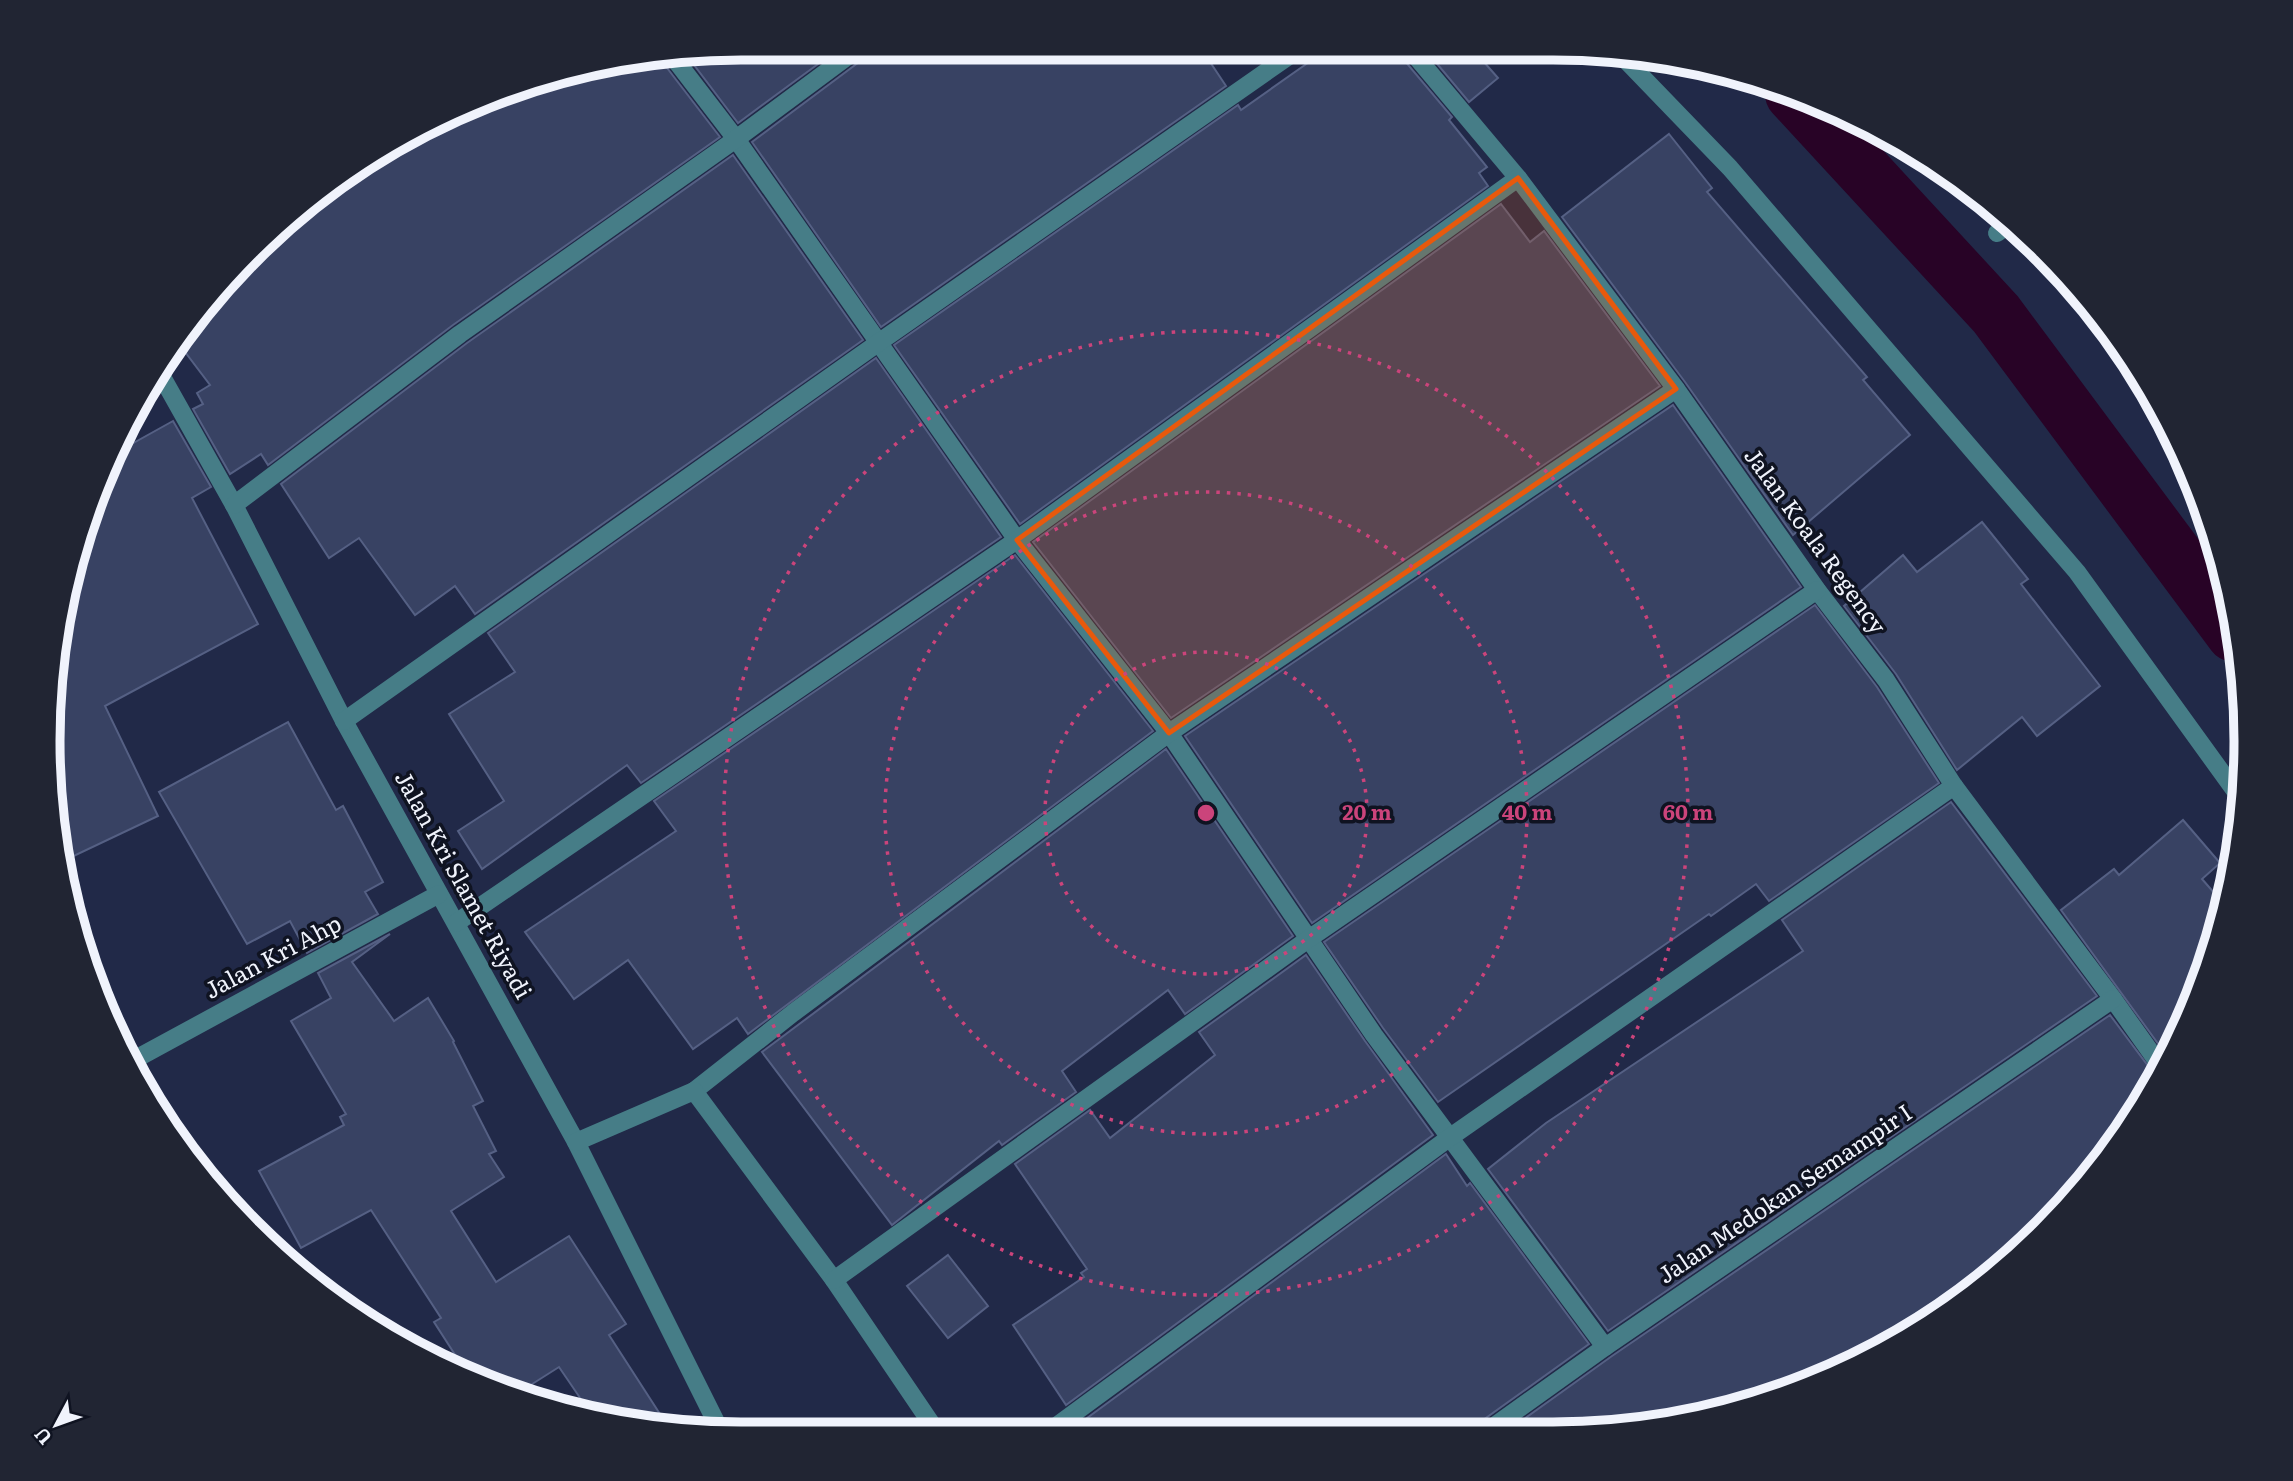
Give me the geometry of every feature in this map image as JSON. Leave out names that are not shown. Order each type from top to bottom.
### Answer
[{"type":"street","points":[[234,505],[460,334],[736,139],[843,60]]},
{"type":"street","points":[[344,721],[1283,60]]},
{"type":"street","name":"Jalan Koala Regency","points":[[1419,60],[1518,178],[1676,389],[1817,590],[1886,680],[1954,786],[2155,1058]]},
{"type":"street","points":[[677,63],[736,139],[1017,540],[1169,733],[1307,940],[1449,1138],[1605,1347]]},
{"type":"street","points":[[1630,64],[1730,168],[2077,572],[2232,786]]},
{"type":"street","points":[[456,923],[1017,540],[1518,178]]},
{"type":"street","points":[[1997,233],[2003,229]]},
{"type":"street","name":"Jalan Kri Slamet Riyadi","points":[[163,379],[234,505],[344,721],[576,1142],[715,1421]]},
{"type":"street","points":[[576,1142],[694,1091],[793,1013],[1169,733],[1676,389]]},
{"type":"street","points":[[834,1280],[1307,940],[1817,590]]},
{"type":"street","points":[[1062,1422],[1449,1138],[1954,786]]},
{"type":"street","name":"Jalan Kri Ahp","points":[[138,1057],[439,894]]},
{"type":"street","name":"Jalan Medokan Semampir I","points":[[1500,1422],[2113,999]]},
{"type":"street","points":[[694,1091],[834,1280],[930,1422]]},
{"type":"highlighted area","points":[[1518,178],[1676,389],[1169,733],[1017,540]]},
{"type":"building","points":[[824,60],[738,123],[691,61]]},
{"type":"building","points":[[1209,60],[1226,86],[881,327],[752,142],[859,62]]},
{"type":"building","points":[[1312,60],[1404,60],[1452,117],[1449,120],[1487,167],[1479,173],[1488,186],[1020,524],[894,345],[1238,105],[1241,110]]},
{"type":"building","points":[[1434,60],[1482,60],[1498,78],[1469,102]]},
{"type":"building","points":[[664,64],[720,137],[453,325],[268,465],[261,454],[230,474],[193,409],[203,404],[197,393],[210,385],[183,349],[228,291],[291,228],[326,200],[362,174],[439,130],[480,111],[564,83]]},
{"type":"building","points":[[1669,134],[1712,188],[1707,192],[1867,377],[1863,380],[1910,435],[1793,535],[1685,382],[1562,217]]},
{"type":"building","points":[[733,155],[863,340],[475,614],[455,586],[415,615],[359,538],[329,558],[281,484],[467,343]]},
{"type":"building","points":[[1501,204],[1530,242],[1544,231],[1660,386],[1171,718],[1033,542]]},
{"type":"building","points":[[876,358],[1001,537],[641,783],[627,765],[482,869],[458,831],[504,801],[449,714],[515,672],[488,633]]},
{"type":"building","points":[[1673,405],[1801,587],[1312,923],[1185,736]]},
{"type":"building","points":[[173,421],[211,487],[192,498],[258,624],[105,706],[158,816],[70,858],[61,785],[61,696],[65,652],[83,564],[111,480],[126,447]]},
{"type":"building","points":[[1982,522],[2028,579],[2021,584],[2100,686],[2037,736],[2022,717],[1957,770],[1896,674],[1844,606],[1903,555],[1917,572]]},
{"type":"building","points":[[1015,555],[1153,731],[748,1034],[737,1018],[693,1049],[628,960],[574,999],[525,932],[676,831],[654,801]]},
{"type":"building","points":[[1815,605],[1877,687],[1939,783],[1769,901],[1756,884],[1438,1102],[1324,942]]},
{"type":"building","points":[[288,722],[336,810],[343,806],[383,882],[365,892],[378,914],[307,953],[290,921],[247,944],[159,792]]},
{"type":"building","points":[[1166,749],[1293,936],[1185,1014],[1168,990],[1062,1071],[1076,1092],[1002,1145],[999,1141],[892,1225],[762,1052]]},
{"type":"building","points":[[1951,802],[2097,996],[1608,1331],[1488,1169],[1546,1123],[1803,951],[1782,920]]},
{"type":"building","points":[[2183,820],[2220,863],[2202,879],[2215,894],[2210,917],[2182,1001],[2160,1047],[2061,910],[2114,869],[2119,875]]},
{"type":"building","points":[[390,934],[352,962],[394,1021],[428,998],[454,1041],[483,1101],[473,1106],[496,1151],[489,1154],[504,1177],[451,1211],[496,1282],[569,1236],[626,1324],[609,1335],[662,1417],[583,1402],[559,1367],[528,1387],[458,1360],[434,1322],[441,1318],[371,1210],[301,1248],[259,1171],[344,1125],[340,1117],[346,1114],[291,1021],[331,998],[318,973]]},
{"type":"building","points":[[1306,955],[1433,1135],[1066,1405],[1013,1325],[1084,1277],[1081,1273],[1087,1269],[1015,1164],[1090,1110],[1110,1138],[1215,1055],[1199,1032]]},
{"type":"building","points":[[2110,1015],[2149,1068],[2119,1119],[2093,1155],[2065,1190],[2034,1222],[2002,1253],[1967,1281],[1893,1330],[1813,1370],[1729,1398],[1641,1416],[1520,1422]]},
{"type":"building","points":[[1446,1154],[1467,1186],[1470,1183],[1589,1344],[1480,1422],[1082,1422]]},
{"type":"building","points":[[948,1255],[988,1306],[948,1338],[907,1286]]},
{"type":"waterway","points":[[1807,109],[1996,314],[2222,617]]}]
